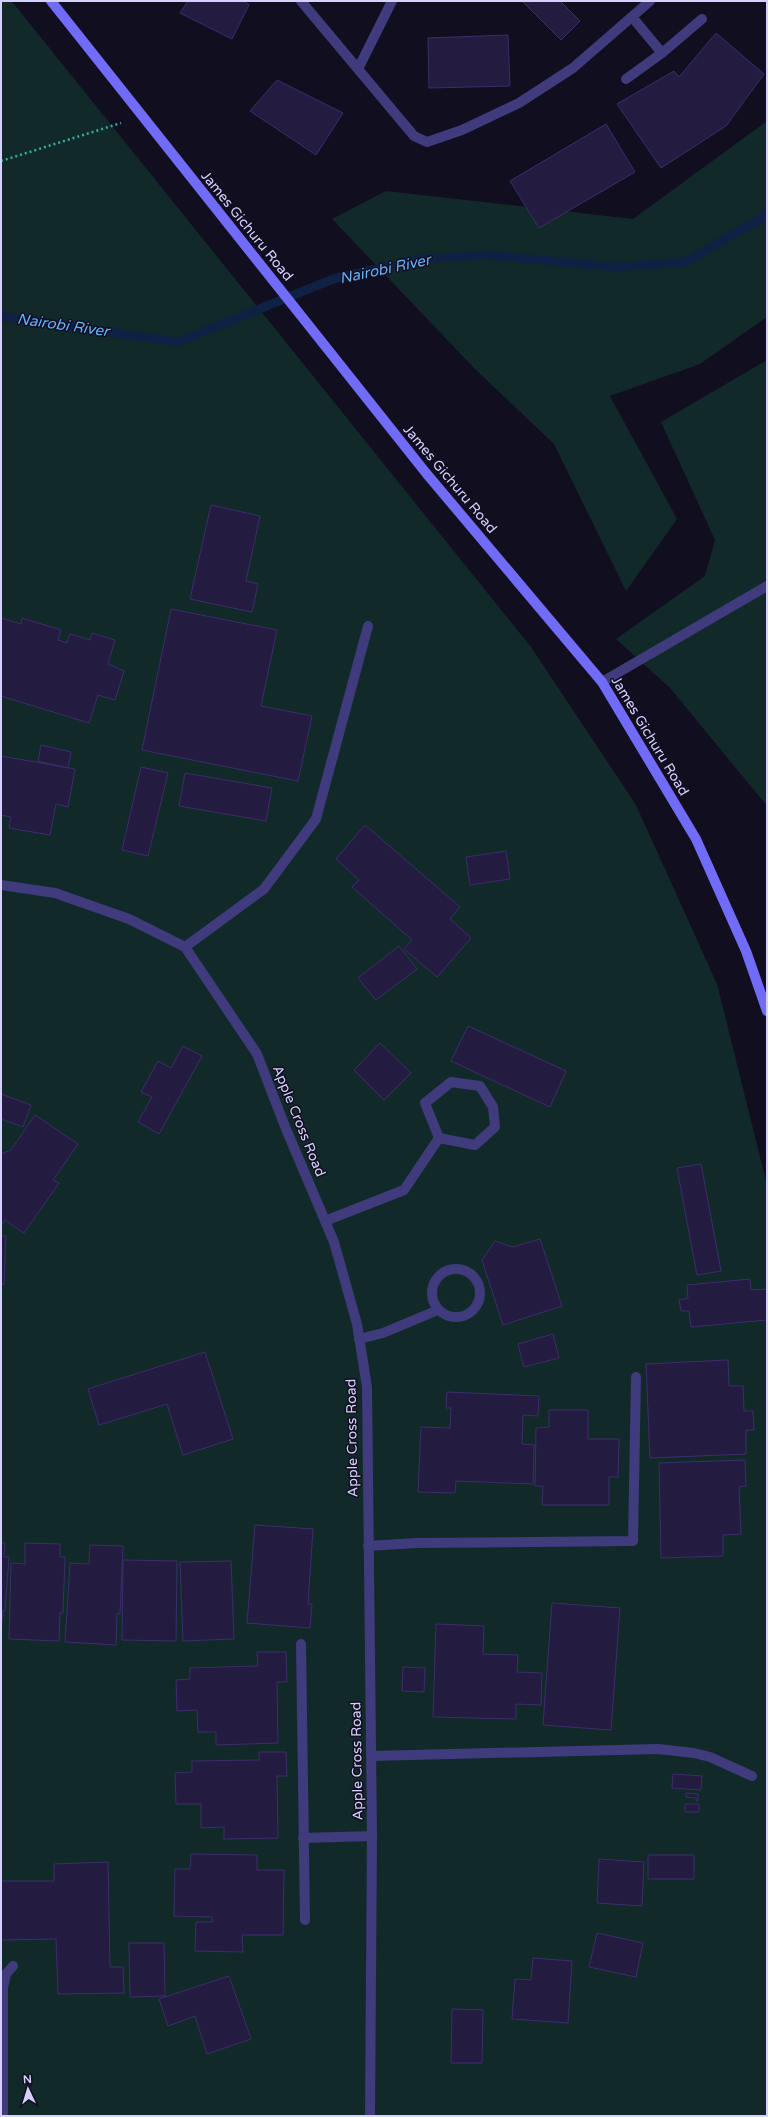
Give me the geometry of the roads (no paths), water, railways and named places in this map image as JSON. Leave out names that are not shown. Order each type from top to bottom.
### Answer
[{"type":"main road","name":"James Gichuru Road","points":[[51,1],[426,473],[602,682],[696,839],[746,951],[767,1011]]},
{"type":"street","points":[[301,1],[414,136],[431,142],[462,130],[519,102],[573,68],[650,1]]},
{"type":"street","points":[[358,69],[392,1]]},
{"type":"street","points":[[632,17],[662,54]]},
{"type":"street","points":[[626,79],[662,54],[702,19]]},
{"type":"street","points":[[602,682],[767,586]]},
{"type":"street","points":[[185,947],[264,889],[316,819],[368,626]]},
{"type":"street","name":"Apple Cross Road","points":[[1,885],[55,893],[128,919],[185,947],[257,1054],[286,1129],[325,1221],[338,1257],[357,1324],[367,1387],[372,1836],[370,2116]]},
{"type":"street","points":[[451,1082],[480,1086],[493,1107],[495,1127],[475,1145],[439,1138],[425,1103],[451,1082]]},
{"type":"street","points":[[325,1221],[404,1190],[439,1138]]},
{"type":"street","points":[[460,1268],[474,1276],[481,1289],[478,1304],[467,1315],[452,1318],[438,1310],[431,1296],[434,1281],[445,1270],[460,1268]]},
{"type":"street","points":[[359,1339],[383,1333],[438,1310]]},
{"type":"street","points":[[368,1546],[416,1543],[633,1542],[636,1376]]},
{"type":"street","points":[[301,1644],[305,1920]]},
{"type":"street","points":[[371,1756],[658,1749],[694,1753],[710,1757],[752,1776]]},
{"type":"street","points":[[303,1838],[372,1836]]},
{"type":"street","points":[[3,2116],[3,1988],[6,1974],[13,1966]]},
{"type":"waterway","name":"Nairobi River","points":[[1,316],[178,342],[333,279],[420,259],[486,255],[616,267],[686,262],[763,217],[767,212]]}]
